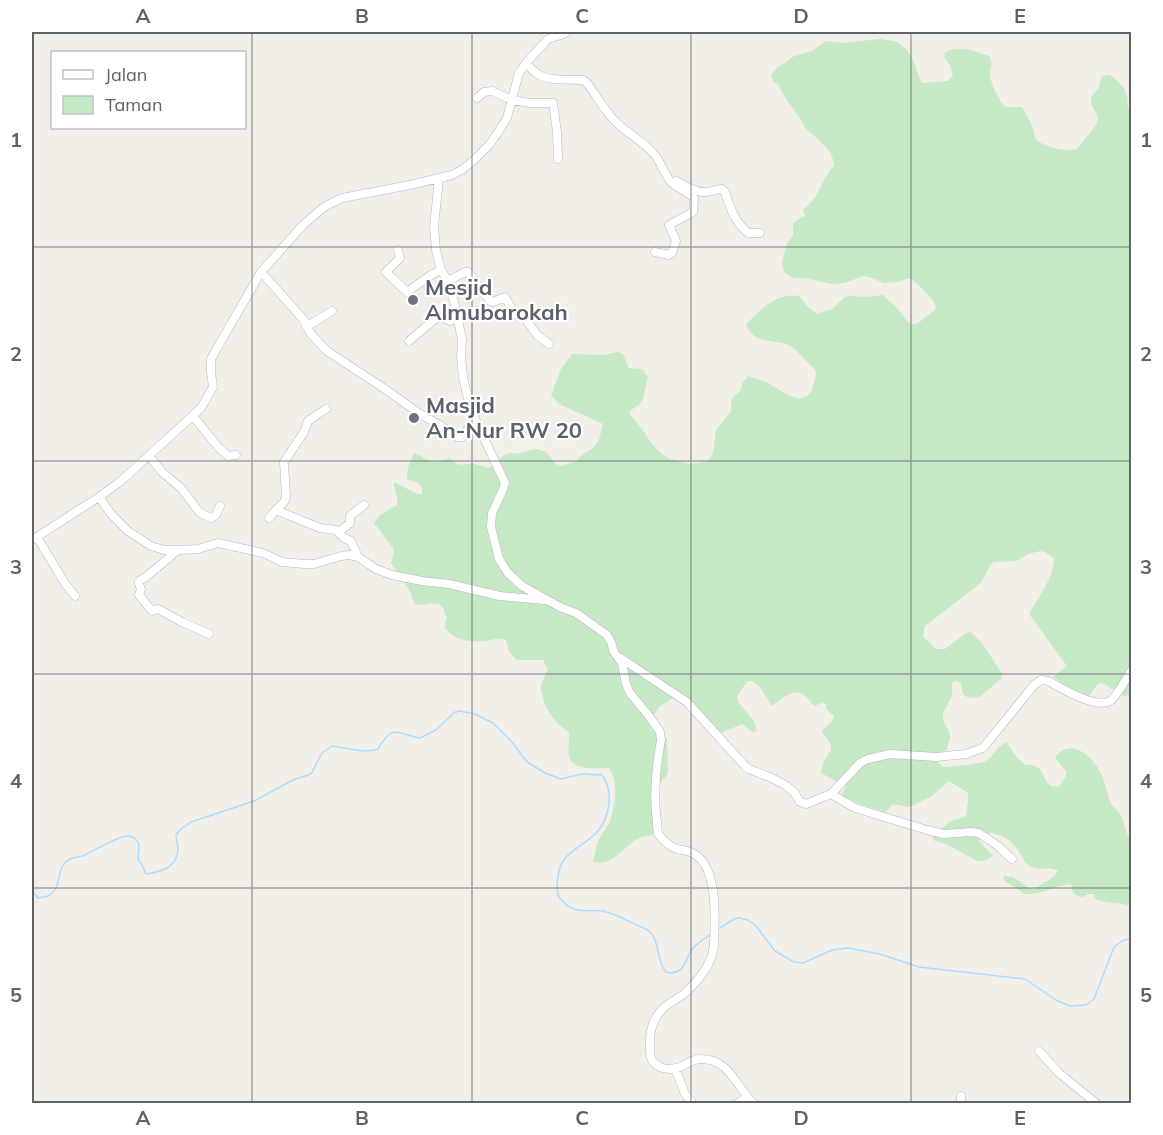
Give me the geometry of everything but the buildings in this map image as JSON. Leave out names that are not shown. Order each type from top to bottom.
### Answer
[{"type":"street","points":[[75,596],[34,538],[121,481],[193,416],[207,400],[213,387],[211,359],[261,272],[303,225],[335,201],[452,175],[463,169],[490,144],[507,118],[519,73],[526,63],[548,39],[567,32]]},
{"type":"street","points":[[526,63],[535,73],[542,76],[586,82],[612,118],[646,146],[674,184],[694,198],[694,211],[669,225],[676,241],[671,255],[655,252]]},
{"type":"street","points":[[477,98],[481,93],[487,91],[498,93],[512,100],[553,104],[558,159]]},
{"type":"street","points":[[667,176],[685,186],[706,193],[722,189],[734,218],[739,224],[748,233],[760,233]]},
{"type":"street","points":[[439,178],[434,227],[436,250],[441,270],[448,281],[455,305],[462,340],[463,377],[475,419],[505,482],[492,513],[491,527],[499,559],[508,573],[522,586],[547,601],[576,613],[607,635],[622,663],[624,678],[630,693],[660,732],[654,800],[658,833],[674,848],[692,852],[697,856],[703,862],[710,877],[715,915],[712,956],[698,979],[683,995],[663,1008],[653,1023],[650,1033],[650,1058],[657,1066],[663,1068],[675,1068],[696,1059],[713,1061],[728,1069],[754,1104]]},
{"type":"street","points":[[398,250],[400,258],[386,272],[406,292],[441,270]]},
{"type":"street","points":[[261,272],[303,319],[306,327],[327,351],[457,437],[462,437],[475,419]]},
{"type":"street","points":[[448,281],[468,272],[490,301],[505,297],[515,314],[522,314],[537,335],[549,344]]},
{"type":"street","points":[[306,327],[332,310]]},
{"type":"street","points":[[409,341],[435,319],[443,317],[450,321],[457,318]]},
{"type":"street","points":[[269,518],[286,497],[284,462],[304,432],[308,421],[326,409]]},
{"type":"street","points":[[193,416],[218,447],[228,456],[236,455]]},
{"type":"street","points":[[149,456],[162,472],[181,488],[200,513],[211,518],[216,515],[220,506]]},
{"type":"street","points":[[99,497],[118,522],[139,539],[157,548],[198,549],[218,543],[263,553],[282,562],[304,564],[314,564],[345,555],[358,557],[376,569],[392,575],[449,584],[500,596],[547,601]]},
{"type":"street","points":[[339,532],[350,523],[350,515],[364,505]]},
{"type":"street","points":[[276,510],[339,532],[351,542],[358,557]]},
{"type":"street","points":[[178,550],[139,581],[141,589],[139,595],[152,612],[158,609],[209,634]]},
{"type":"street","points":[[617,656],[687,702],[745,766],[785,785],[802,803],[806,804],[831,794],[860,763],[868,759],[891,754],[936,757],[983,748],[1041,680],[1048,681],[1088,700],[1104,702],[1114,697],[1131,670]]},
{"type":"street","points":[[831,794],[855,808],[927,830],[944,834],[979,833],[1012,859]]},
{"type":"street","points":[[1039,1051],[1059,1073],[1097,1104]]},
{"type":"street","points":[[675,1068],[685,1094],[693,1104]]},
{"type":"street","points":[[736,1104],[747,1097]]},
{"type":"green space","points":[[880,39],[896,42],[908,51],[922,83],[948,81],[953,75],[944,57],[945,52],[962,49],[989,56],[992,63],[991,79],[1005,107],[1022,107],[1032,125],[1036,140],[1055,148],[1077,149],[1094,128],[1098,119],[1091,99],[1102,77],[1110,75],[1126,93],[1132,115],[1131,694],[1125,696],[1102,683],[1098,684],[1089,696],[1076,692],[1053,677],[1067,666],[1029,614],[1045,588],[1051,573],[1054,558],[1045,552],[1028,554],[1015,561],[994,562],[990,565],[981,583],[925,626],[923,636],[936,649],[945,649],[966,633],[971,632],[981,642],[1002,673],[1001,679],[981,696],[972,698],[963,694],[961,684],[957,681],[952,682],[952,696],[943,713],[944,723],[950,737],[947,749],[941,754],[939,763],[943,767],[986,761],[1007,743],[1018,759],[1026,765],[1038,768],[1049,785],[1054,787],[1060,786],[1066,776],[1066,771],[1055,758],[1061,752],[1073,748],[1085,754],[1101,774],[1111,803],[1121,816],[1131,842],[1131,906],[1100,901],[1095,899],[1093,894],[1084,897],[1077,896],[1073,893],[1071,884],[1024,894],[1005,881],[1004,876],[1013,877],[1034,889],[1058,871],[1030,867],[1011,842],[997,834],[984,833],[979,841],[993,856],[985,861],[977,861],[946,844],[935,841],[932,838],[949,822],[966,816],[968,793],[949,781],[932,796],[909,807],[892,805],[885,812],[842,796],[846,786],[821,773],[823,763],[831,750],[831,745],[822,731],[834,716],[826,709],[826,704],[821,703],[815,706],[804,695],[796,692],[787,695],[772,706],[760,687],[752,681],[747,681],[737,697],[739,703],[754,721],[757,731],[753,733],[742,724],[721,733],[680,693],[659,707],[654,715],[667,740],[668,773],[651,796],[653,835],[639,838],[613,859],[600,863],[593,862],[599,839],[613,811],[614,780],[609,768],[582,767],[570,759],[569,733],[557,723],[545,705],[541,685],[548,669],[543,660],[517,660],[509,652],[506,640],[472,641],[460,639],[449,633],[445,628],[447,618],[439,604],[415,604],[409,590],[391,563],[393,548],[374,523],[380,515],[397,505],[394,482],[417,494],[422,494],[420,484],[407,479],[408,467],[414,453],[434,462],[449,458],[459,464],[474,464],[489,468],[505,454],[536,449],[546,452],[556,464],[561,466],[575,462],[592,449],[599,440],[603,424],[559,404],[551,395],[561,369],[572,354],[604,355],[618,352],[623,354],[629,368],[642,369],[648,377],[643,398],[641,403],[629,413],[662,454],[670,459],[690,464],[706,462],[711,457],[716,430],[731,411],[731,401],[741,390],[748,376],[798,398],[804,398],[813,387],[816,376],[814,368],[797,351],[790,346],[754,336],[746,325],[769,303],[791,295],[799,296],[817,314],[832,309],[845,297],[883,295],[911,324],[917,324],[936,309],[934,301],[919,285],[908,278],[898,282],[884,283],[863,276],[845,283],[832,284],[793,278],[784,272],[782,264],[787,244],[793,236],[793,223],[805,216],[803,210],[814,199],[834,166],[831,154],[804,126],[778,84],[773,82],[771,75],[777,67],[794,56],[812,51],[826,41],[843,43]]},
{"type":"waterway","points":[[32,891],[38,898],[48,896],[57,886],[62,867],[66,862],[128,836],[135,838],[139,844],[138,860],[146,874],[167,868],[177,856],[176,835],[180,830],[191,822],[254,801],[293,780],[311,774],[322,753],[332,746],[363,751],[377,750],[394,732],[420,738],[436,730],[455,712],[460,711],[475,714],[493,723],[512,742],[527,762],[545,773],[561,779],[582,774],[602,775],[606,781],[609,803],[602,825],[594,835],[567,856],[560,869],[558,893],[565,903],[578,910],[611,913],[648,930],[655,939],[660,962],[666,972],[673,973],[682,969],[691,950],[711,934]]},
{"type":"waterway","points":[[717,930],[734,919],[748,920],[756,926],[775,951],[794,962],[803,963],[832,950],[848,948],[880,954],[919,967],[1025,979],[1056,1000],[1070,1006],[1086,1005],[1094,999],[1114,947],[1132,938]]},
{"type":"place","name":"Mesjid Almubarokah","points":[[413,300]]},
{"type":"place","name":"Masjid An-Nur RW 20","points":[[414,418]]}]
